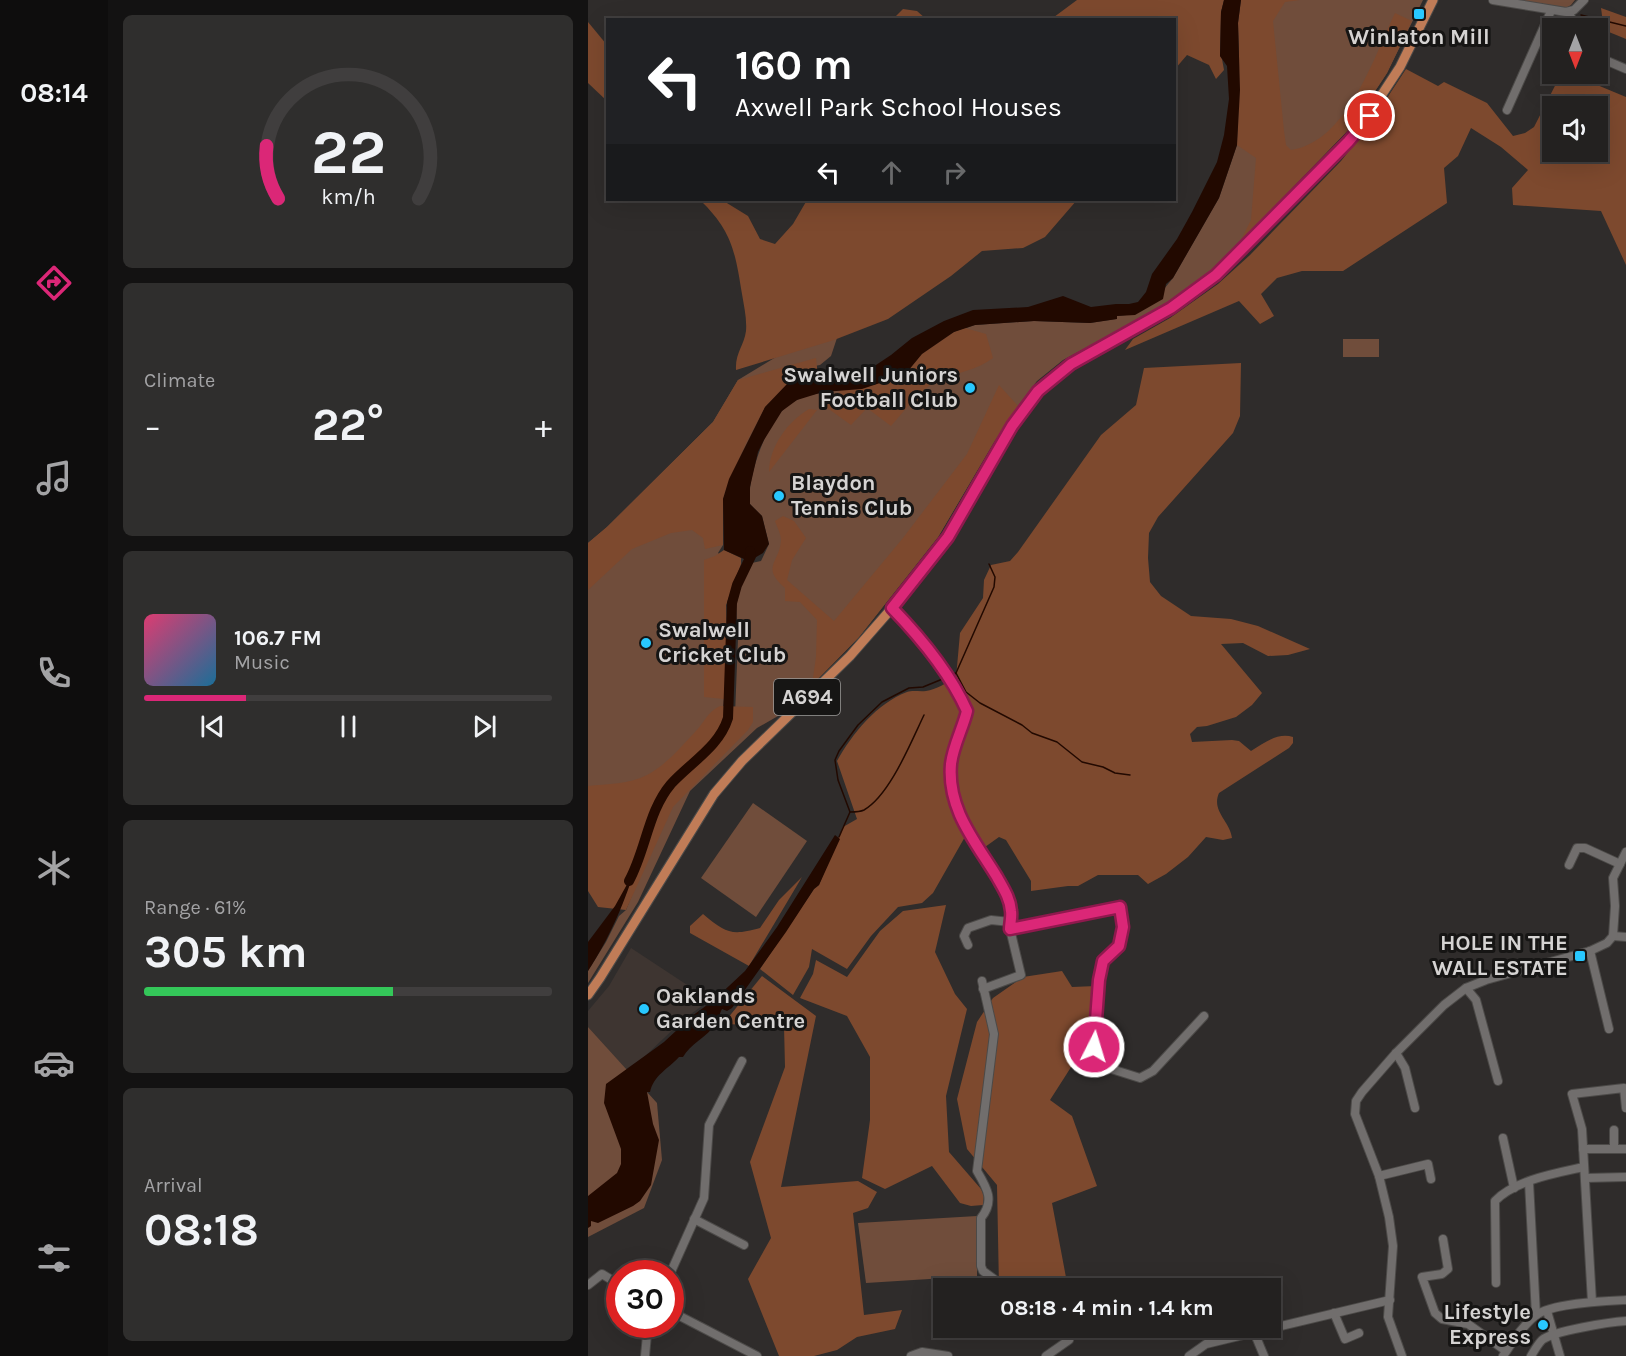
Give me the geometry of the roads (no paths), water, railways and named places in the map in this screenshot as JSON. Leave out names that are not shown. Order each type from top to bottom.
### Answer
[{"type":"main road","name":"A694","points":[[588,995],[703,809],[728,776],[850,656],[892,608],[948,537],[1012,426],[1038,391],[1071,364],[1164,312],[1216,275],[1358,130],[1400,67],[1432,0]]},
{"type":"street","points":[[1493,0],[1551,11],[1569,12],[1584,0]]},
{"type":"street","points":[[1507,110],[1551,11]]},
{"type":"street","points":[[1569,12],[1571,18]]},
{"type":"street","points":[[1608,61],[1626,69]]},
{"type":"street","points":[[892,608],[909,625],[942,669],[967,711],[951,764],[956,808],[966,829],[1006,893],[1011,910],[1010,926],[1020,975],[983,985],[994,1025],[994,1034],[977,1171],[988,1190],[990,1199],[987,1211],[981,1218],[981,1266],[983,1271],[993,1278]]},
{"type":"street","points":[[1569,865],[1576,848],[1585,848],[1620,864]]},
{"type":"street","points":[[1402,1356],[1388,1317],[1393,1246],[1379,1176],[1355,1114],[1356,1101],[1396,1053],[1444,1005],[1466,988],[1486,980],[1590,951],[1607,943],[1613,936],[1615,906],[1613,878],[1626,852]]},
{"type":"street","points":[[968,945],[964,936],[968,928],[991,920],[1010,926],[1120,907],[1123,927],[1119,946],[1103,961],[1099,980],[1094,1047],[1105,1067],[1140,1078],[1153,1071],[1204,1016]]},
{"type":"street","points":[[1613,936],[1626,937]]},
{"type":"street","points":[[1590,951],[1609,1029]]},
{"type":"street","points":[[1466,988],[1476,1000],[1498,1082]]},
{"type":"street","points":[[1396,1053],[1405,1068],[1415,1108]]},
{"type":"street","points":[[676,1260],[704,1198],[709,1125],[742,1061]]},
{"type":"street","points":[[1592,1302],[1582,1129],[1572,1094],[1624,1088],[1626,1108]]},
{"type":"street","points":[[1614,1130],[1614,1149]]},
{"type":"street","points":[[1503,1137],[1514,1188]]},
{"type":"street","points":[[1583,1149],[1626,1149]]},
{"type":"street","points":[[1379,1176],[1428,1164],[1431,1179]]},
{"type":"street","points":[[1496,1283],[1495,1201],[1503,1193],[1514,1188],[1555,1173],[1584,1167]]},
{"type":"street","points":[[1585,1178],[1626,1177]]},
{"type":"street","points":[[1530,1182],[1536,1315]]},
{"type":"street","points":[[694,1220],[744,1245]]},
{"type":"street","points":[[1443,1239],[1448,1269],[1442,1274],[1422,1277],[1435,1313],[1442,1319],[1468,1324],[1504,1354],[1536,1315],[1592,1302],[1626,1300]]},
{"type":"street","points":[[588,1285],[602,1274],[606,1276]]},
{"type":"street","points":[[1281,1326],[1390,1300]]},
{"type":"street","points":[[1547,1311],[1560,1356]]},
{"type":"street","points":[[1334,1313],[1345,1339],[1359,1333]]},
{"type":"street","points":[[684,1318],[756,1356]]},
{"type":"street","points":[[1531,1356],[1543,1339],[1553,1335],[1608,1323],[1626,1322]]},
{"type":"street","points":[[645,1356],[647,1338]]},
{"type":"street","points":[[1192,1355],[1206,1344],[1230,1338]]},
{"type":"street","points":[[1256,1338],[1264,1356]]},
{"type":"street","points":[[1046,1356],[1069,1340]]},
{"type":"street","points":[[911,1356],[922,1352],[948,1356]]},
{"type":"waterway","points":[[1581,15],[1626,26]]},
{"type":"waterway","points":[[629,881],[663,795],[671,784],[711,746],[728,718],[732,603],[737,585],[751,556],[750,551]]},
{"type":"waterway","points":[[950,676],[956,673],[994,587],[995,577],[989,564]]},
{"type":"waterway","points":[[956,673],[966,692],[980,703],[1022,725],[1032,733],[1057,742],[1082,762],[1103,767],[1115,773],[1130,775]]},
{"type":"waterway","points":[[839,837],[850,812],[838,780],[835,760],[839,751],[858,725],[882,702],[909,688],[923,687],[945,678]]},
{"type":"waterway","points":[[850,812],[864,810],[883,793],[899,767],[924,715]]},
{"type":"place","name":"Winlaton Mill","points":[[1419,14]]},
{"type":"place","name":"Swalwell Juniors Football Club","points":[[970,388]]},
{"type":"place","name":"Blaydon Tennis Club","points":[[779,496]]},
{"type":"place","name":"Swalwell Cricket Club","points":[[646,643]]},
{"type":"place","name":"HOLE IN THE WALL ESTATE","points":[[1580,956]]},
{"type":"place","name":"Oaklands Garden Centre","points":[[644,1009]]},
{"type":"place","name":"Lifestyle Express","points":[[1543,1325]]}]
